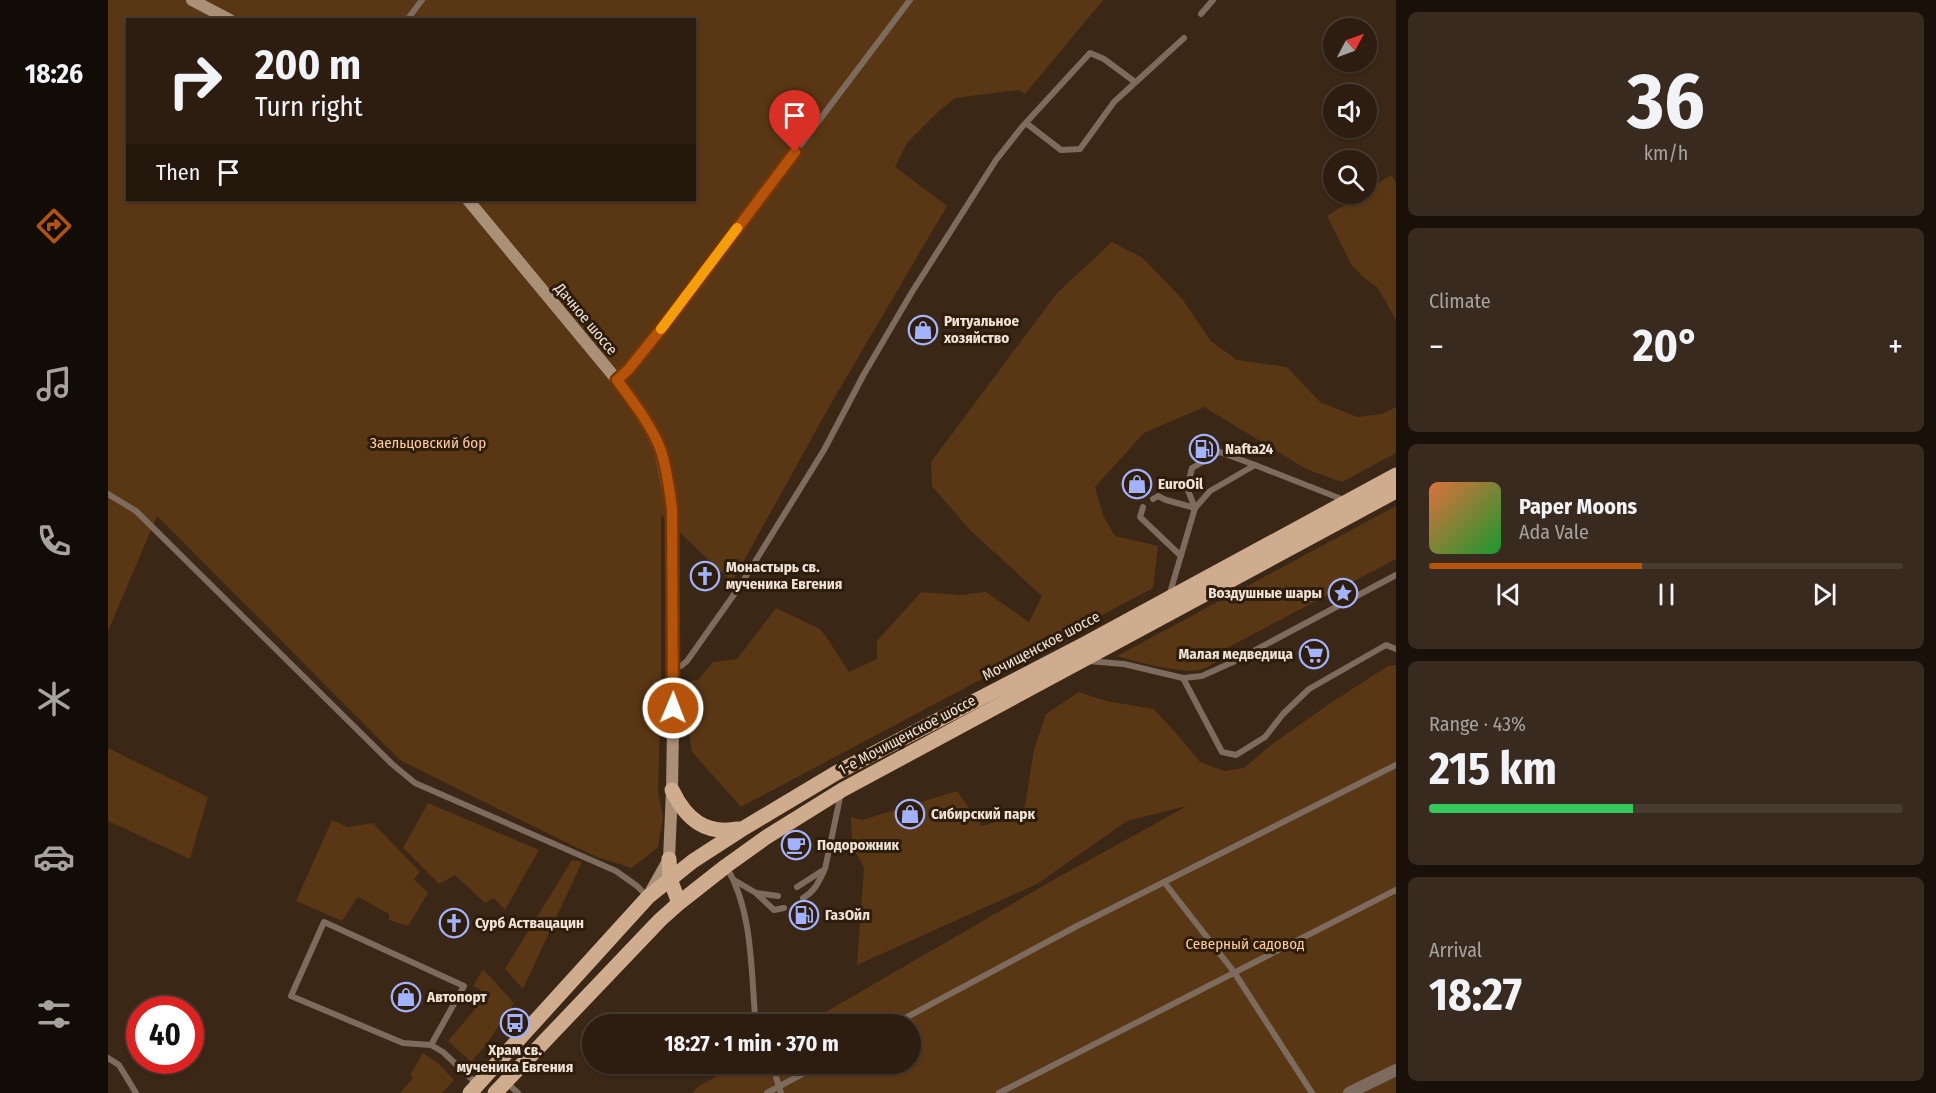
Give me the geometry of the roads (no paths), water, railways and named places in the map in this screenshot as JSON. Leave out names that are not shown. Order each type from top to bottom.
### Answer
[{"type":"main road","name":"Мочищенское шоссе","points":[[648,897],[693,861],[836,773],[1083,645],[1396,475]]},
{"type":"main road","name":"1-е Мочищенское шоссе","points":[[500,1088],[660,920],[726,866],[765,838],[842,790],[1085,661],[1396,491]]},
{"type":"main road","points":[[672,790],[679,805],[697,823],[726,831],[744,828]]},
{"type":"main road","points":[[669,859],[670,879],[679,903]]},
{"type":"main road","points":[[474,1088],[648,897]]},
{"type":"street","points":[[192,0],[226,18]]},
{"type":"street","name":"Дачное шоссе","points":[[469,201],[617,380],[651,429],[660,449],[672,509],[674,666],[669,859]]},
{"type":"street","points":[[648,897],[669,859]]},
{"type":"street","points":[[1349,1093],[1396,1070]]},
{"type":"lane","points":[[408,18],[422,0]]},
{"type":"lane","points":[[617,380],[628,370],[666,323],[910,0]]},
{"type":"lane","points":[[1201,14],[1214,0]]},
{"type":"lane","points":[[1026,123],[1061,150],[1080,149],[1114,102],[1184,38]]},
{"type":"lane","points":[[674,666],[681,666],[687,661],[740,586],[824,450],[864,374],[912,292],[996,160],[1026,123],[1090,53],[1104,59],[1135,82]]},
{"type":"lane","points":[[1213,455],[1220,452],[1347,502]]},
{"type":"lane","points":[[1195,508],[1187,488],[1192,468],[1201,463]]},
{"type":"lane","points":[[1169,598],[1195,508],[1210,491],[1255,465]]},
{"type":"lane","points":[[108,494],[136,512],[392,764],[415,783],[616,871],[648,897]]},
{"type":"lane","points":[[1153,500],[1158,496],[1166,501],[1195,508]]},
{"type":"lane","points":[[1143,507],[1140,517],[1181,556]]},
{"type":"lane","points":[[1085,661],[1124,664],[1183,678],[1202,676],[1233,662],[1396,575]]},
{"type":"lane","points":[[1183,678],[1222,752],[1236,754],[1265,736],[1283,714],[1309,689],[1386,645],[1396,649]]},
{"type":"lane","points":[[913,1014],[1077,926],[1396,765]]},
{"type":"lane","points":[[803,898],[811,894],[825,869],[842,790]]},
{"type":"lane","points":[[726,866],[734,879],[748,933],[755,1014]]},
{"type":"lane","points":[[797,887],[825,869]]},
{"type":"lane","points":[[734,879],[756,893],[774,910],[784,908]]},
{"type":"lane","points":[[1164,882],[1234,972],[1312,1093]]},
{"type":"lane","points":[[999,1093],[1396,890]]},
{"type":"lane","points":[[756,893],[778,896]]},
{"type":"lane","points":[[431,1045],[464,986],[324,922],[291,996],[404,1042],[431,1045],[443,1053],[474,1088]]},
{"type":"lane","points":[[108,1058],[119,1065],[136,1093]]},
{"type":"lane","points":[[775,1074],[780,1090]]},
{"type":"lane","points":[[767,1093],[780,1090],[805,1074]]},
{"type":"lane","points":[[500,1088],[518,1093]]},
{"type":"place","name":"Ритуальное хозяйство","points":[[923,330]]},
{"type":"place","name":"Nafta24","points":[[1204,449]]},
{"type":"place","name":"EuroOil","points":[[1137,484]]},
{"type":"place","name":"Монастырь св. мученика Евгения","points":[[705,576]]},
{"type":"place","name":"Воздушные шары","points":[[1343,593]]},
{"type":"place","name":"Малая медведица","points":[[1314,654]]},
{"type":"place","name":"Сибирский парк","points":[[910,814]]},
{"type":"place","name":"Подорожник","points":[[796,845]]},
{"type":"place","name":"ГазОйл","points":[[804,915]]},
{"type":"place","name":"Сурб Аствацацин","points":[[454,923]]},
{"type":"place","name":"Автопорт","points":[[406,997]]},
{"type":"place","name":"Храм св. мученика Евгения","points":[[515,1023]]},
{"type":"park label","name":"Заельцовский бор","points":[[428,443]]},
{"type":"park label","name":"Северный садовод","points":[[1245,944]]}]
